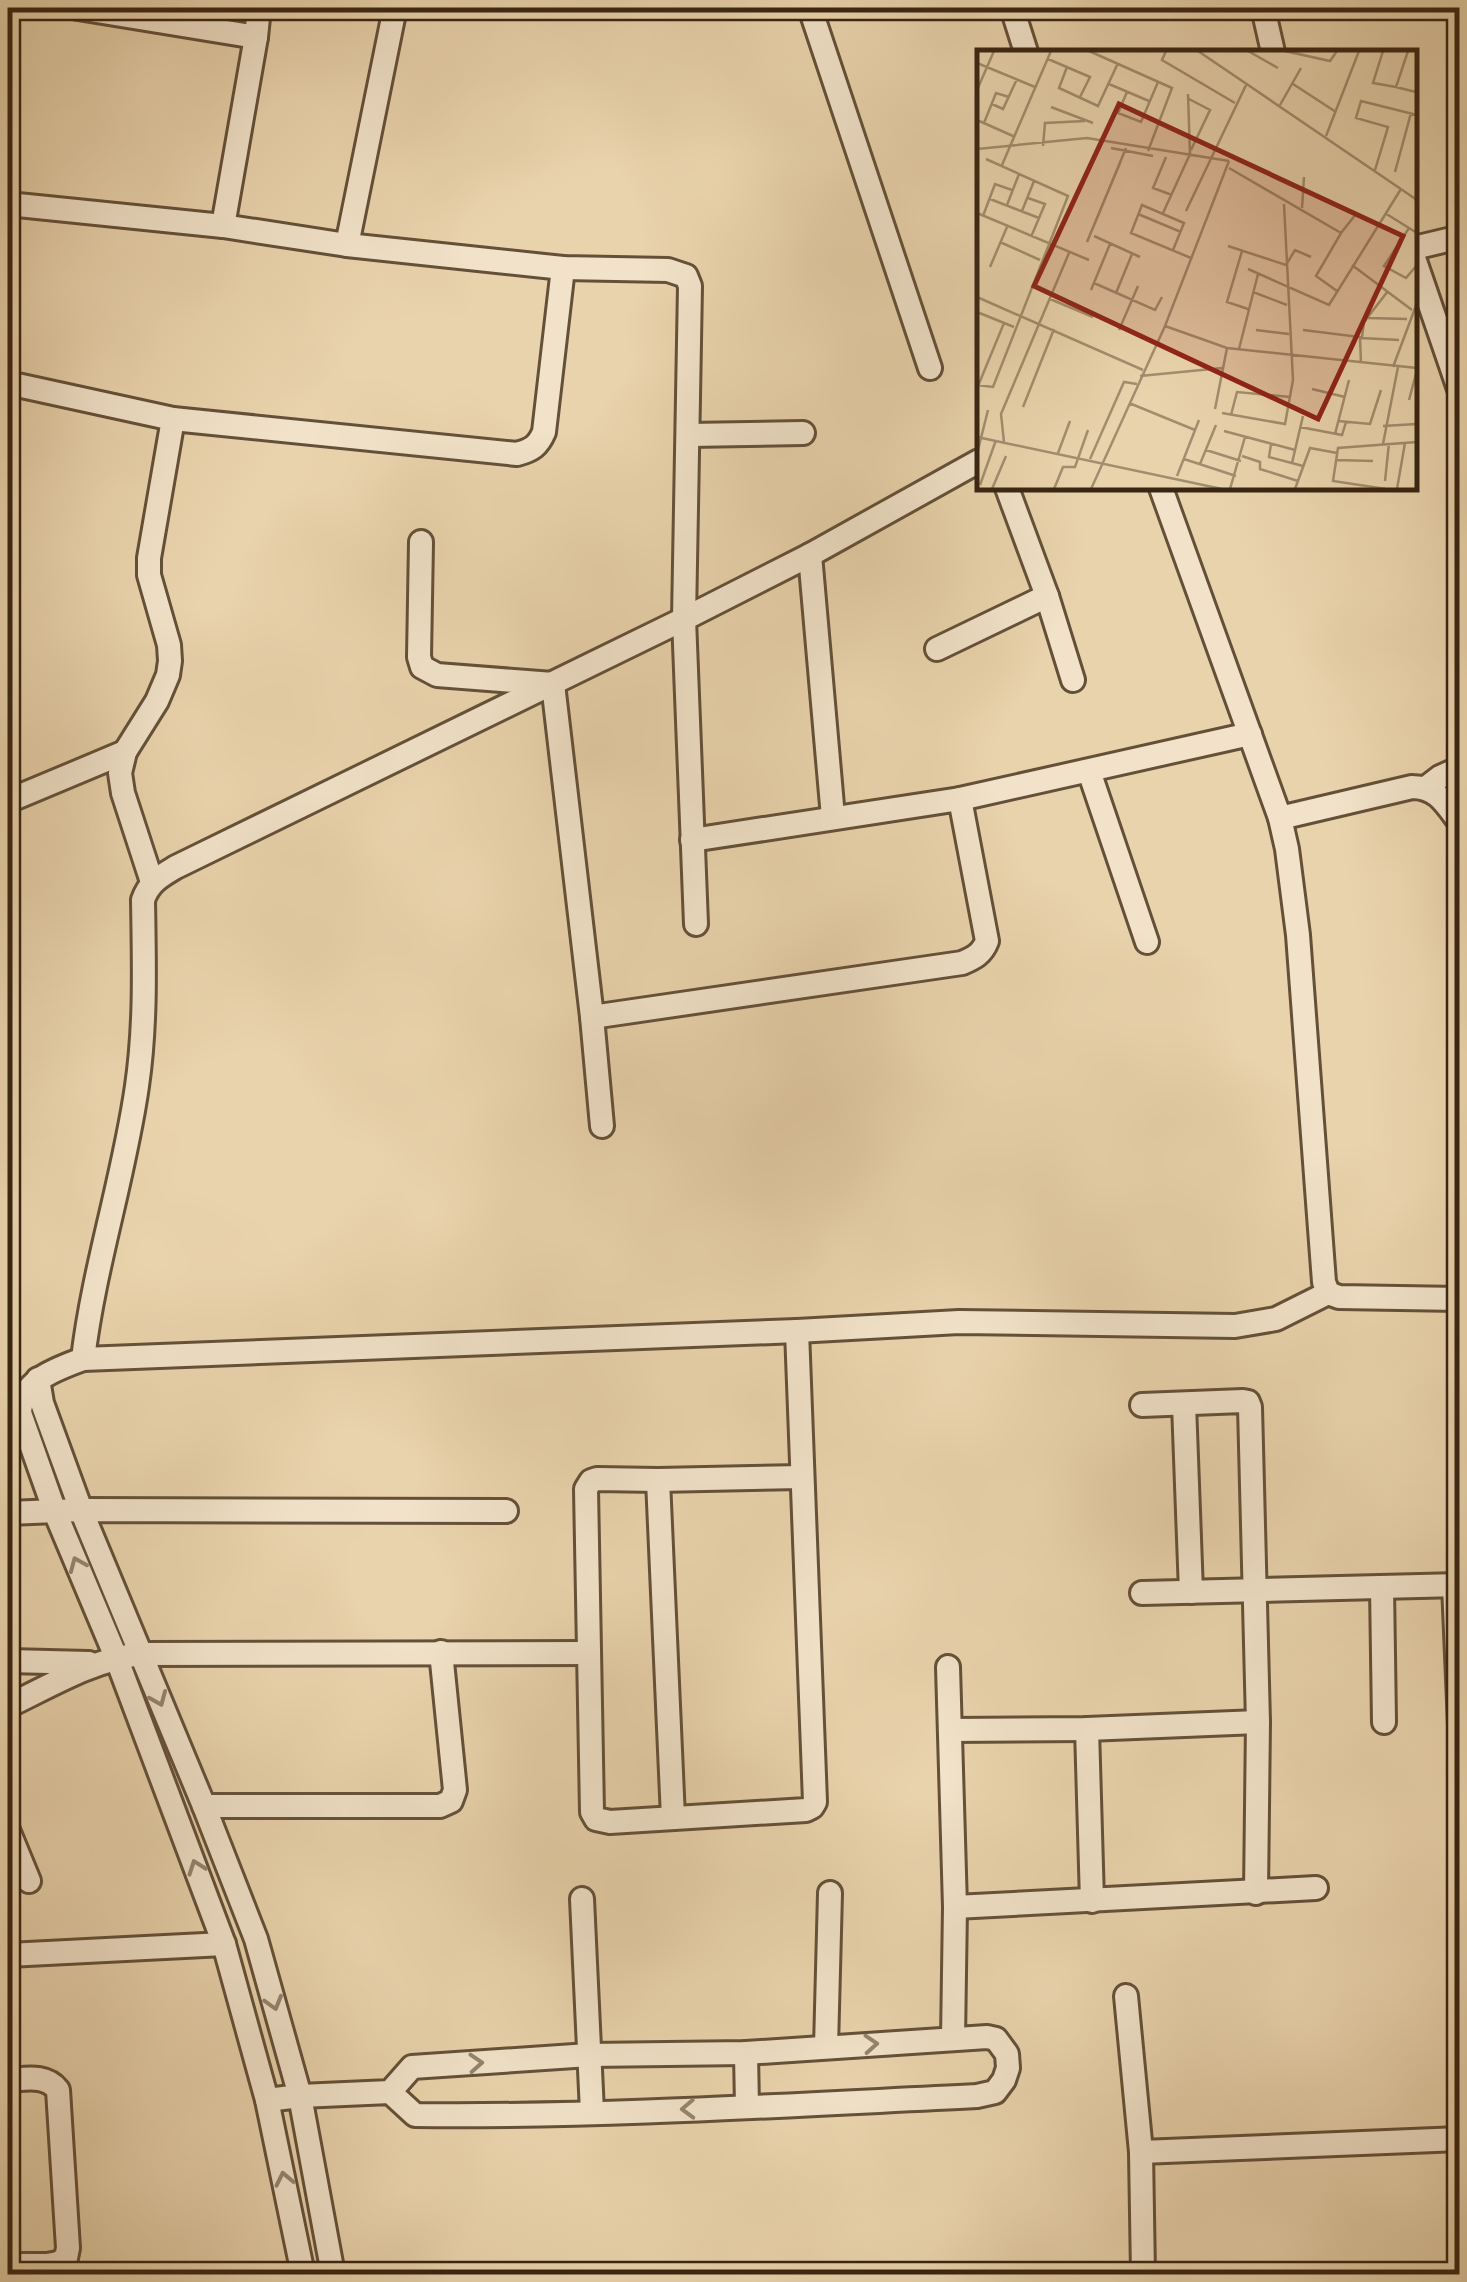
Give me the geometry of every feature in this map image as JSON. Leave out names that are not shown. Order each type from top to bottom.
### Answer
[{"type":"street","points":[[78,8],[256,37]]},
{"type":"street","points":[[223,226],[259,8]]},
{"type":"street","points":[[347,245],[395,8]]},
{"type":"street","points":[[810,8],[930,368]]},
{"type":"street","points":[[1012,8],[1025,50]]},
{"type":"street","points":[[1263,8],[1273,50]]},
{"type":"street","points":[[8,205],[223,226],[347,245],[563,268],[668,270],[686,276],[690,286],[684,619],[696,924]]},
{"type":"street","points":[[1417,247],[1460,237]]},
{"type":"street","points":[[1417,267],[1459,390]]},
{"type":"street","points":[[8,383],[173,419],[517,454],[538,444],[544,432],[563,268]]},
{"type":"street","points":[[152,882],[120,774],[125,752],[157,701],[168,675],[169,645],[149,576],[148,558],[173,419]]},
{"type":"street","points":[[688,435],[803,433]]},
{"type":"street","points":[[83,1359],[88,1317],[137,1087],[144,1012],[143,900],[152,882],[810,555],[977,463]]},
{"type":"street","points":[[1008,490],[1048,596],[1074,680]]},
{"type":"street","points":[[1163,490],[1280,818],[1287,849],[1298,935],[1324,1282],[1328,1293],[1338,1297],[1460,1299]]},
{"type":"street","points":[[421,542],[422,668],[437,675],[552,684]]},
{"type":"street","points":[[810,555],[833,817]]},
{"type":"street","points":[[936,649],[1048,596]]},
{"type":"street","points":[[552,684],[602,1126]]},
{"type":"street","points":[[692,840],[960,799],[1250,734]]},
{"type":"street","points":[[8,800],[125,752]]},
{"type":"street","points":[[1426,787],[1460,768]]},
{"type":"street","points":[[1089,771],[1147,942]]},
{"type":"street","points":[[1280,818],[1426,787],[1440,796],[1460,824]]},
{"type":"street","points":[[592,1017],[962,963],[976,956],[987,942],[960,799]]},
{"type":"street","points":[[304,2274],[267,2100],[224,1944],[106,1660],[20,1413],[22,1401],[38,1379],[83,1359],[959,1322],[1235,1326],[1276,1319],[1328,1293]]},
{"type":"street","points":[[797,1331],[815,1802],[806,1810],[610,1822],[596,1819],[592,1812],[588,1653],[586,1489],[591,1480],[801,1477]]},
{"type":"street","points":[[38,1379],[42,1403],[81,1510],[256,1939],[300,2096],[333,2274]]},
{"type":"street","points":[[1142,1405],[1243,1401],[1250,1407],[1258,1722],[1256,1892]]},
{"type":"street","points":[[1184,1404],[1191,1592]]},
{"type":"street","points":[[658,1480],[673,1818]]},
{"type":"street","points":[[8,1513],[506,1511]]},
{"type":"street","points":[[1142,1593],[1457,1585],[1460,1725]]},
{"type":"street","points":[[1382,1587],[1384,1722]]},
{"type":"street","points":[[204,1806],[440,1806],[451,1801],[455,1790],[441,1652]]},
{"type":"street","points":[[8,1661],[106,1660],[140,1654],[588,1653]]},
{"type":"street","points":[[8,1706],[106,1660]]},
{"type":"street","points":[[948,1666],[955,1906],[953,2039]]},
{"type":"street","points":[[950,1730],[1258,1722]]},
{"type":"street","points":[[1087,1729],[1092,1901]]},
{"type":"street","points":[[8,1830],[29,1881]]},
{"type":"street","points":[[955,1906],[1316,1888]]},
{"type":"street","points":[[826,2047],[830,1893]]},
{"type":"street","points":[[582,1899],[592,2112]]},
{"type":"street","points":[[8,1955],[224,1944]]},
{"type":"street","points":[[1126,1996],[1141,2152],[1143,2274]]},
{"type":"street","points":[[267,2100],[390,2092],[412,2067],[589,2055],[746,2054],[953,2039],[996,2040],[1006,2054],[1008,2068],[995,2092],[977,2096],[509,2116],[414,2115],[390,2092]]},
{"type":"street","points":[[746,2054],[747,2106]]},
{"type":"street","points":[[8,2080],[43,2078],[58,2090],[68,2248],[66,2258],[58,2263],[8,2265]]},
{"type":"street","points":[[1141,2152],[1460,2139]]}]
